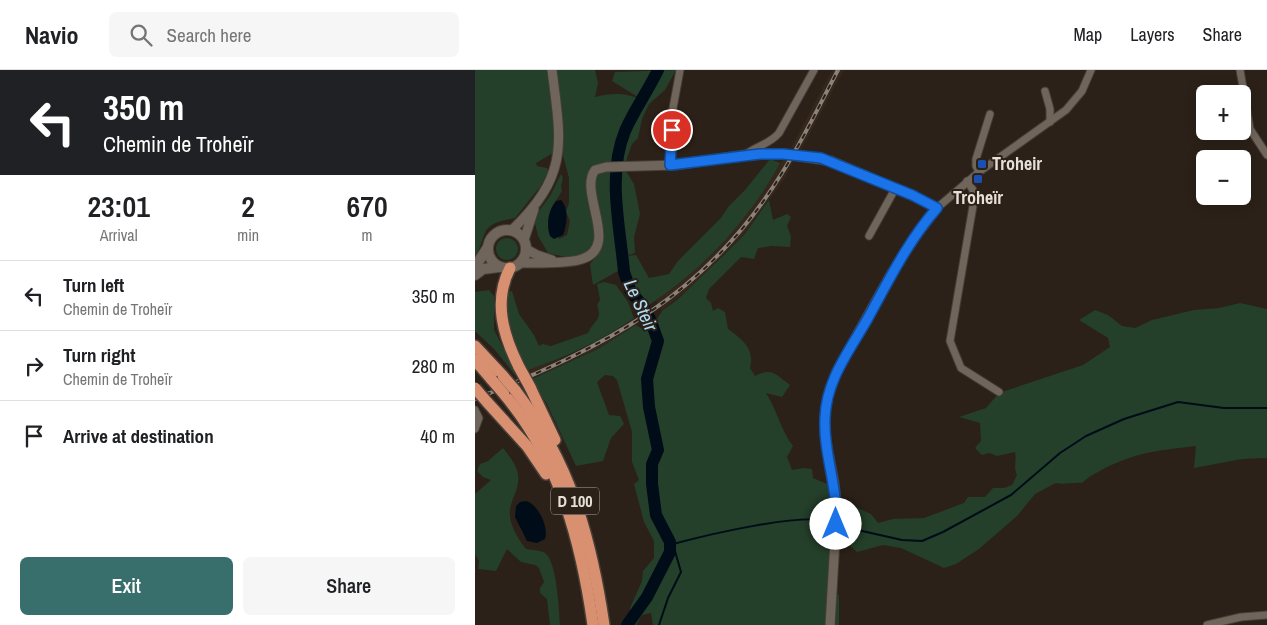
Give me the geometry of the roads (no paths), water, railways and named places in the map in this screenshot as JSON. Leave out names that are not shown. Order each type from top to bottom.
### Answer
[{"type":"highway","name":"D 100","points":[[510,266],[501,290],[501,315],[507,340],[558,445],[571,480],[587,534],[604,625]]},
{"type":"highway","name":"D 100","points":[[475,346],[509,392],[534,416],[551,446],[571,489],[587,534]]},
{"type":"highway","name":"D 100","points":[[475,360],[498,378]]},
{"type":"highway","name":"D 100","points":[[475,388],[539,462],[572,522]]},
{"type":"highway","name":"D 100","points":[[509,392],[541,450],[560,490],[572,522],[583,561],[593,625]]},
{"type":"main road","points":[[475,267],[495,234],[506,229],[512,230],[519,234],[525,244],[523,259],[510,266],[483,269],[475,275]]},
{"type":"main road","points":[[488,247],[491,260],[510,266]]},
{"type":"street","points":[[512,230],[535,205],[552,178],[558,157],[559,124],[552,70]]},
{"type":"street","points":[[670,165],[673,108],[680,70]]},
{"type":"street","points":[[745,155],[753,148],[771,141],[779,133],[814,70]]},
{"type":"street","points":[[830,625],[837,507],[825,430],[825,415],[828,396],[837,371],[890,276],[915,237],[937,208],[967,181],[1066,110],[1077,98],[1091,70]]},
{"type":"street","points":[[1240,70],[1250,129],[1267,155]]},
{"type":"street","points":[[1045,91],[1050,109],[1050,122]]},
{"type":"street","points":[[979,172],[977,159],[990,114]]},
{"type":"street","points":[[510,266],[581,260],[590,255],[596,247],[598,240],[598,225],[590,182],[595,170],[606,167],[670,165],[745,155],[783,154],[821,158],[937,208]]},
{"type":"street","points":[[967,181],[973,190],[973,206],[950,341],[961,368],[999,392]]},
{"type":"street","points":[[869,236],[895,189]]},
{"type":"street","points":[[535,205],[525,244],[541,257],[557,261]]},
{"type":"street","points":[[475,410],[479,418],[475,429]]},
{"type":"street","points":[[1207,625],[1235,618],[1267,615]]},
{"type":"water","points":[[561,200],[564,203],[567,217],[563,235],[554,239],[550,236],[549,232],[549,218],[553,205],[556,201]]},
{"type":"water","points":[[526,501],[535,507],[544,522],[545,539],[537,543],[527,541],[515,517],[516,506],[520,502]]},
{"type":"waterway","name":"Le Steir","points":[[627,625],[647,597],[670,552],[670,542],[656,515],[652,484],[652,464],[658,450],[649,407],[647,379],[658,341],[650,319],[642,305],[631,292],[624,272],[616,201],[617,165],[625,131],[658,70]]},
{"type":"waterway","points":[[840,526],[902,540],[922,541],[943,532],[1011,495],[1060,453],[1086,436],[1124,419],[1178,402],[1224,408],[1267,408]]},
{"type":"waterway","points":[[673,544],[730,530],[779,522],[820,520],[833,523]]},
{"type":"waterway","name":"Le Steir","points":[[659,625],[668,598],[681,572],[673,544],[670,542]]},
{"type":"railway","points":[[475,399],[567,359],[609,337],[648,313],[685,285],[720,253],[752,216],[790,160],[838,70]]},
{"type":"place","name":"Troheir","points":[[982,164]]},
{"type":"place","name":"Troheïr","points":[[978,179]]}]
